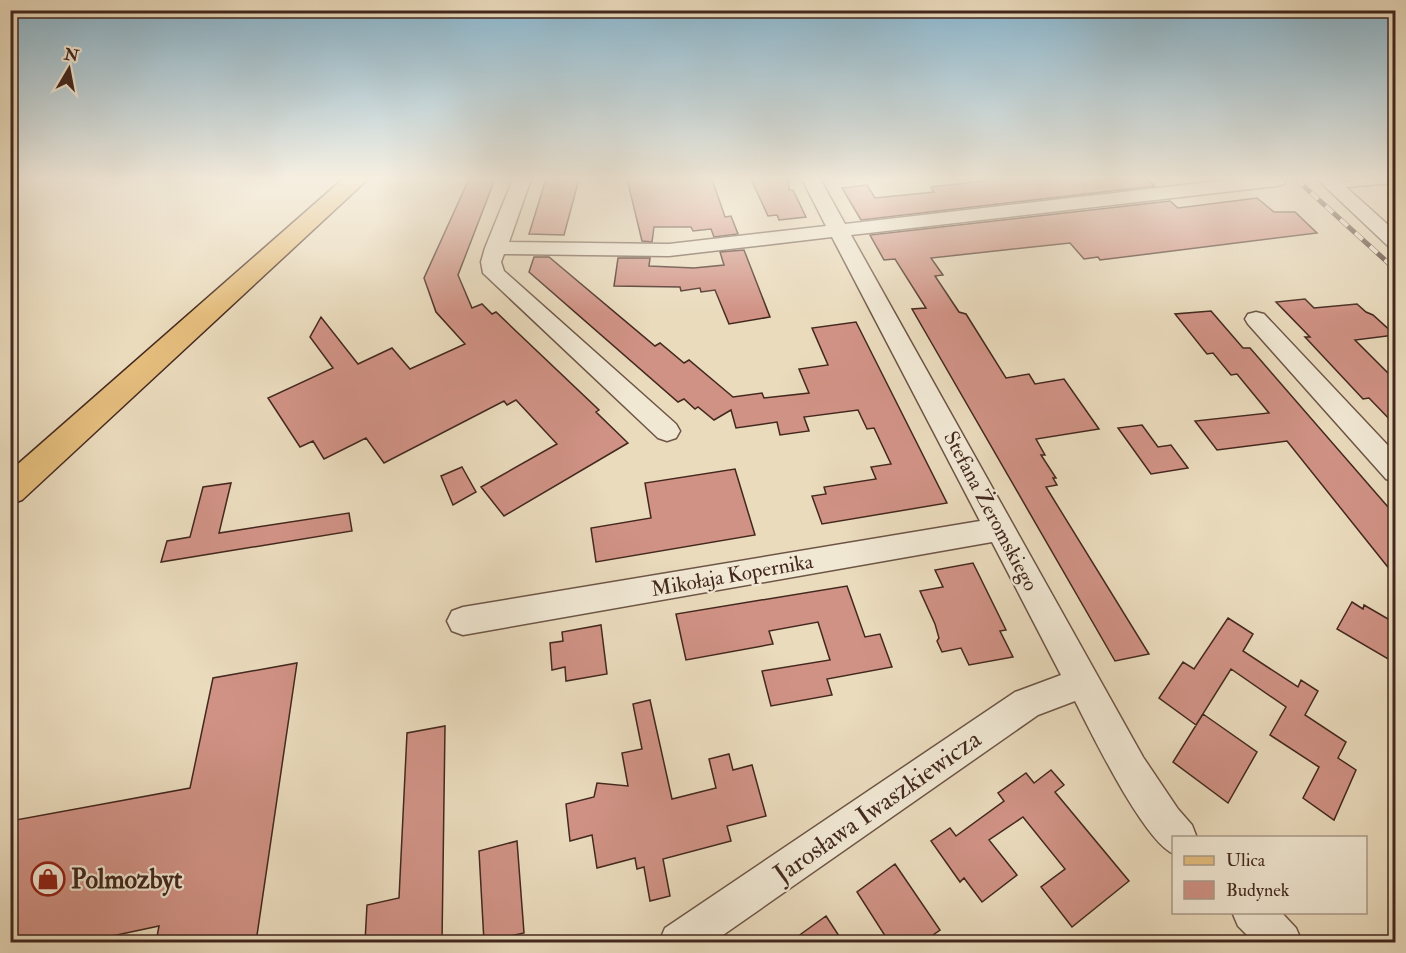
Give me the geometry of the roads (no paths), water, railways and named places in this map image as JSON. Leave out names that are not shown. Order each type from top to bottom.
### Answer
[{"type":"main road","points":[[10,491],[308,223]]},
{"type":"street","points":[[505,223],[491,262],[494,273],[667,431]]},
{"type":"street","name":"Stefana Żeromskiego","points":[[835,223],[1130,770],[1165,822],[1178,836]]},
{"type":"street","points":[[495,248],[652,251],[895,223]]},
{"type":"street","points":[[1374,223],[1395,243]]},
{"type":"street","points":[[1256,319],[1395,472]]},
{"type":"street","name":"Mikołaja Kopernika","points":[[463,621],[1000,529]]},
{"type":"street","name":"Jarosława Iwaszkiewicza","points":[[679,942],[1027,703],[1083,683]]},
{"type":"street","points":[[1253,914],[1282,942]]},
{"type":"railway","points":[[1345,223],[1396,270]]},
{"type":"place","name":"Polmozbyt","points":[[48,879]]}]
